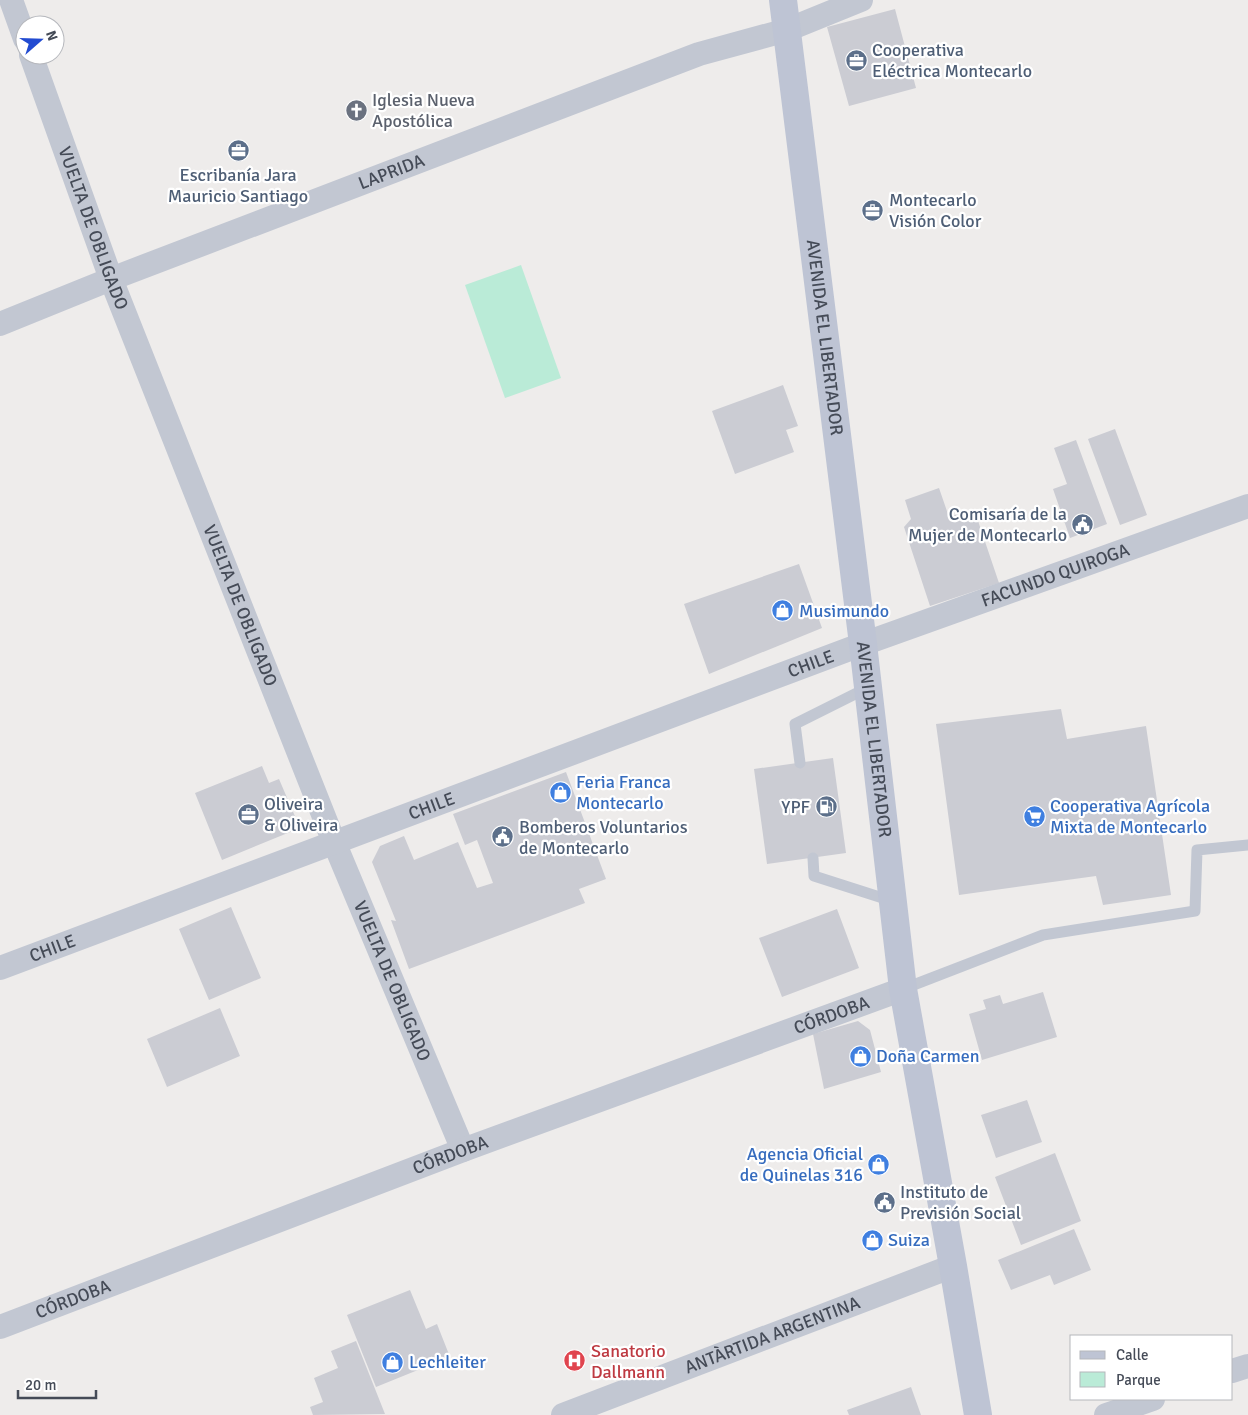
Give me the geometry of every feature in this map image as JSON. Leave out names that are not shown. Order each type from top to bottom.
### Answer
[{"type":"main road","name":"AVENIDA EL LIBERTADOR","points":[[783,0],[864,644],[903,989],[978,1415]]},
{"type":"street","points":[[11,0],[16,15]]},
{"type":"street","name":"LAPRIDA","points":[[0,324],[699,54],[787,30],[861,0]]},
{"type":"street","name":"VUELTA DE OBLIGADO","points":[[35,65],[111,280],[334,842],[463,1150]]},
{"type":"street","name":"FACUNDO QUIROGA","points":[[864,644],[1248,506]]},
{"type":"street","name":"CHILE","points":[[0,968],[864,644]]},
{"type":"street","name":"CÓRDOBA","points":[[0,1327],[463,1150],[903,989]]},
{"type":"street","name":"ANTÀRTIDA ARGENTINA","points":[[569,1414],[953,1266]]},
{"type":"street","points":[[1233,1372],[1248,1366]]},
{"type":"street","points":[[1106,1415],[1150,1400]]},
{"type":"lane","points":[[800,763],[795,724],[869,687]]},
{"type":"lane","points":[[903,989],[1043,935],[1195,912],[1197,850],[1248,845]]},
{"type":"lane","points":[[813,858],[814,876],[893,902]]},
{"type":"green space","points":[[521,265],[561,378],[505,398],[465,285]]},
{"type":"building","points":[[895,9],[916,88],[849,106],[827,27]]},
{"type":"building","points":[[783,385],[798,426],[786,430],[794,452],[735,474],[712,411]]},
{"type":"building","points":[[1115,429],[1147,515],[1120,525],[1088,439]]},
{"type":"building","points":[[1076,440],[1107,524],[1070,538],[1053,489],[1067,484],[1054,448]]},
{"type":"building","points":[[939,488],[949,517],[974,509],[999,583],[930,606],[904,527],[911,519],[905,500]]},
{"type":"building","points":[[799,564],[822,628],[709,674],[684,604]]},
{"type":"building","points":[[1061,709],[1067,739],[1146,726],[1171,895],[1103,905],[1096,876],[959,895],[936,724]]},
{"type":"building","points":[[833,758],[846,853],[767,864],[754,769]]},
{"type":"building","points":[[262,766],[269,783],[279,779],[300,828],[222,860],[195,793]]},
{"type":"building","points":[[566,772],[606,879],[579,889],[585,903],[409,969],[391,920],[396,921],[372,862],[380,846],[404,836],[414,860],[458,842],[477,888],[493,883],[477,840],[465,845],[453,814]]},
{"type":"building","points":[[231,907],[261,978],[209,1000],[179,929]]},
{"type":"building","points":[[837,909],[859,968],[782,997],[759,938]]},
{"type":"building","points":[[1043,992],[1057,1037],[982,1060],[969,1014],[986,1009],[983,1000],[1000,995],[1003,1004]]},
{"type":"building","points":[[220,1008],[240,1056],[167,1087],[147,1039]]},
{"type":"building","points":[[858,1021],[870,1030],[881,1072],[824,1089],[813,1034]]},
{"type":"building","points":[[1027,1100],[1042,1142],[996,1158],[981,1115]]},
{"type":"building","points":[[1055,1153],[1081,1221],[1021,1245],[995,1177]]},
{"type":"building","points":[[1074,1229],[1091,1270],[1054,1285],[1050,1275],[1011,1290],[998,1260]]},
{"type":"building","points":[[410,1290],[426,1329],[437,1324],[450,1357],[376,1387],[347,1315]]},
{"type":"building","points":[[356,1341],[385,1414],[313,1415],[310,1407],[323,1402],[314,1378],[338,1368],[331,1351]]},
{"type":"building","points":[[911,1387],[921,1415],[849,1415],[847,1410]]},
{"type":"place","name":"Cooperativa Eléctrica Montecarlo","points":[[856,60]]},
{"type":"place","name":"Iglesia Nueva Apostólica","points":[[356,110]]},
{"type":"place","name":"Escribanía Jara Mauricio Santiago","points":[[238,150]]},
{"type":"place","name":"Montecarlo Visión Color","points":[[873,210]]},
{"type":"place","name":"Comisaría de la Mujer de Montecarlo","points":[[1083,524]]},
{"type":"place","name":"Musimundo","points":[[783,611]]},
{"type":"place","name":"Feria Franca Montecarlo","points":[[560,792]]},
{"type":"place","name":"YPF","points":[[826,807]]},
{"type":"place","name":"Oliveira & Oliveira","points":[[248,814]]},
{"type":"place","name":"Cooperativa Agrícola Mixta de Montecarlo","points":[[1034,816]]},
{"type":"place","name":"Bomberos Voluntarios de Montecarlo","points":[[503,837]]},
{"type":"place","name":"Doña Carmen","points":[[860,1056]]},
{"type":"place","name":"Agencia Oficial de Quinelas 316","points":[[879,1164]]},
{"type":"place","name":"Instituto de Previsión Social","points":[[884,1202]]},
{"type":"place","name":"Suiza","points":[[872,1240]]},
{"type":"place","name":"Sanatorio Dallmann","points":[[575,1361]]},
{"type":"place","name":"Lechleiter","points":[[393,1362]]}]
